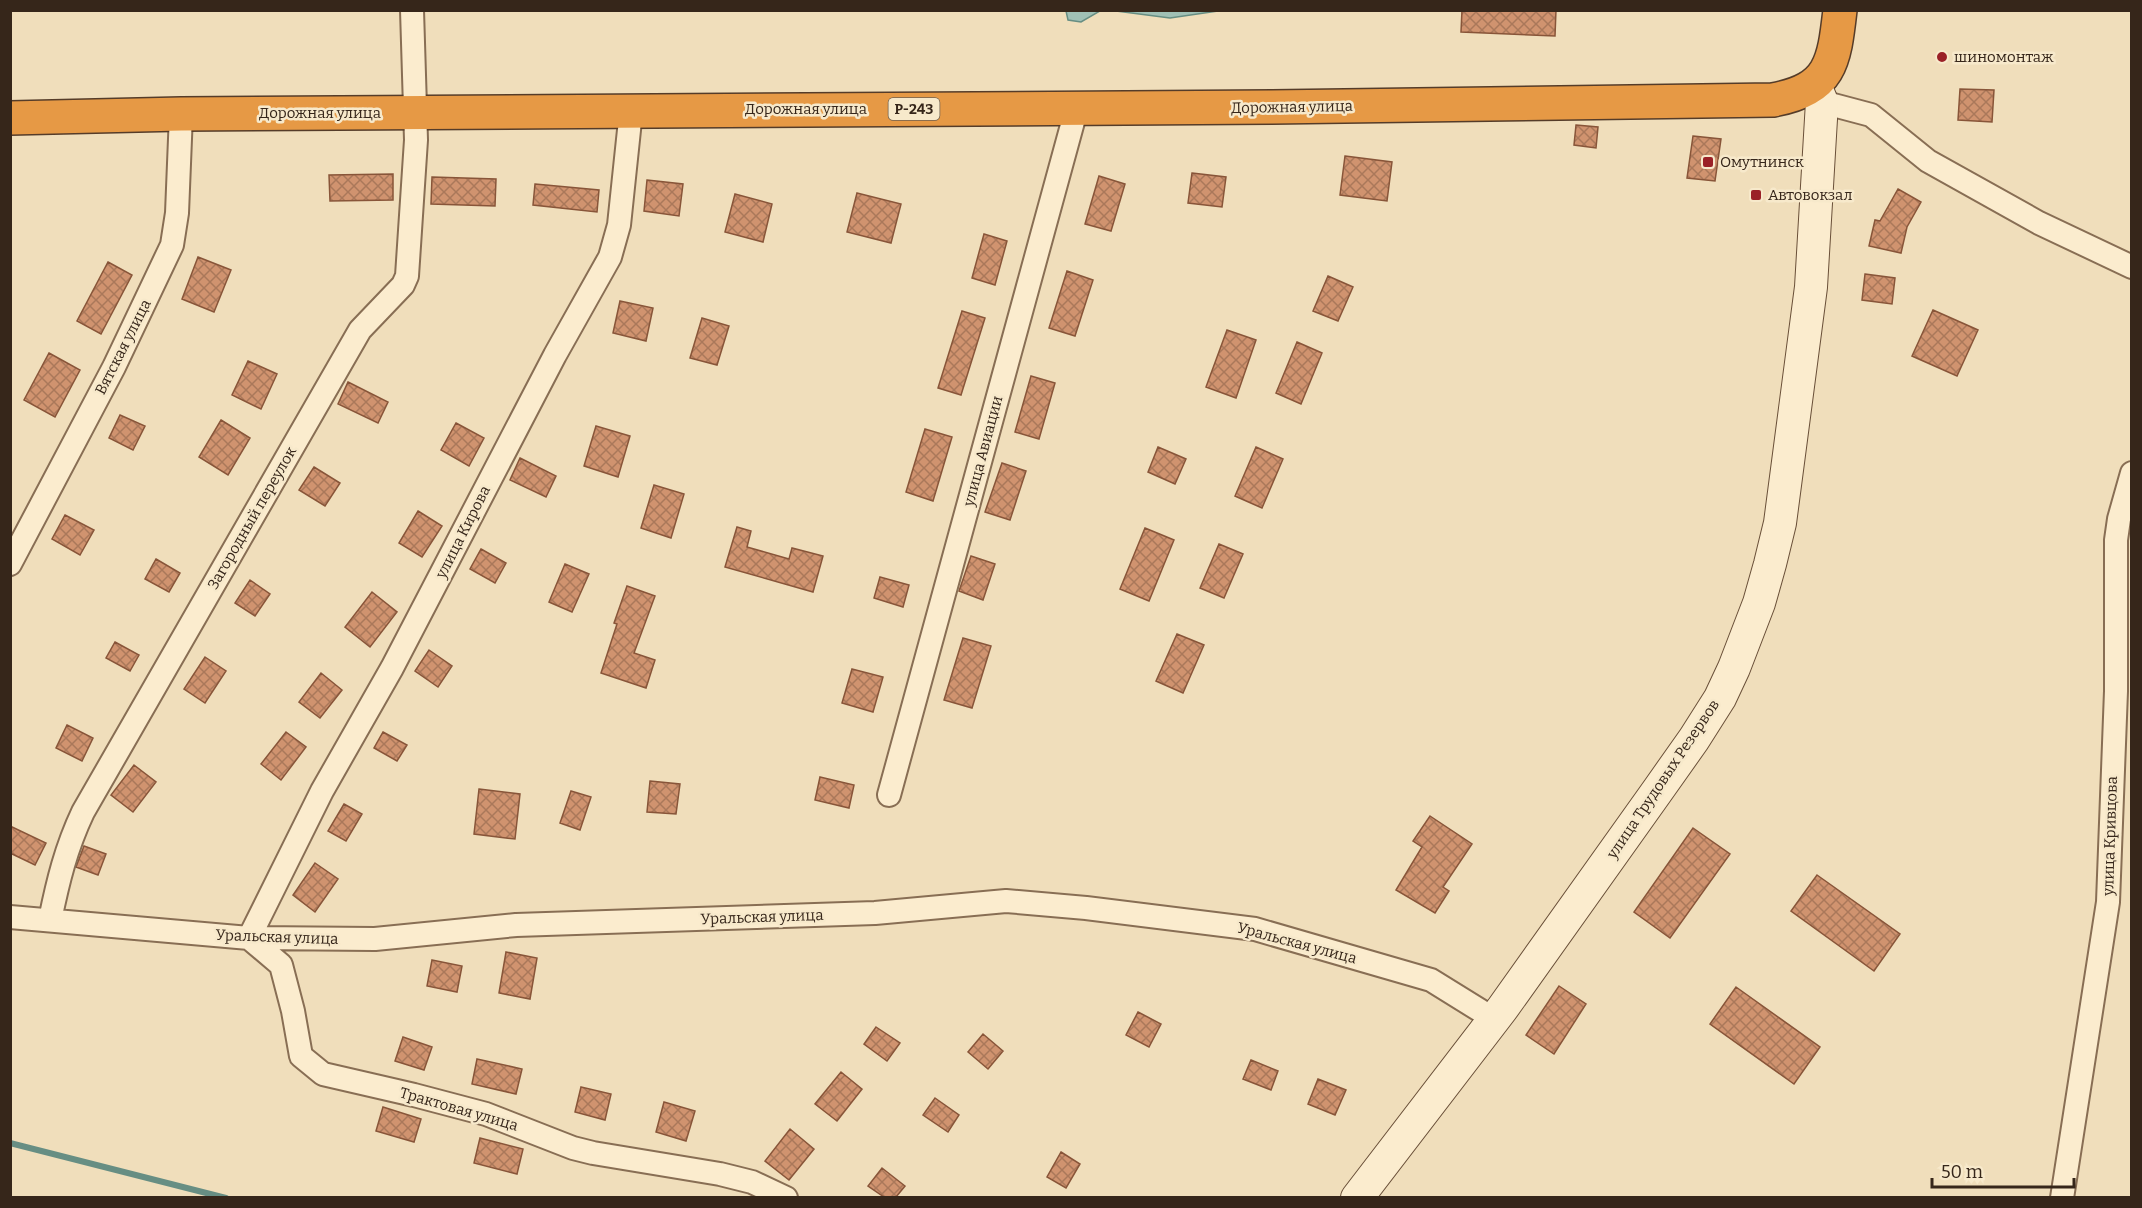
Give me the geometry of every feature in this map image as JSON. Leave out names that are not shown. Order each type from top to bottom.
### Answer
[{"type":"highway","name":"улица Трудовых Резервов","points":[[1819,93],[1829,68],[1840,10]]},
{"type":"highway","name":"Дорожная улица","points":[[10,118],[181,114],[1272,107],[1773,100],[1819,93]]},
{"type":"main road","name":"улица Трудовых Резервов","points":[[1357,1197],[1494,1019],[1694,739],[1734,668],[1759,603],[1780,522],[1811,287],[1819,93]]},
{"type":"street","name":"Загородный переулок","points":[[50,920],[60,869],[83,812],[360,330],[403,285],[407,276],[416,140],[412,10]]},
{"type":"street","points":[[1819,93],[1871,115],[1928,161],[2039,223],[2132,267]]},
{"type":"street","name":"улица Авиации","points":[[889,795],[1077,107]]},
{"type":"street","name":"улица Кирова","points":[[249,938],[322,791],[392,668],[555,354],[610,257],[619,225],[631,111]]},
{"type":"street","name":"Вятская улица","points":[[10,564],[118,358],[172,245],[177,213],[181,114]]},
{"type":"street","name":"улица Кривцова","points":[[2062,1197],[2108,902],[2116,691],[2116,540],[2118,519],[2132,473]]},
{"type":"street","name":"Уральская улица","points":[[10,917],[249,938],[375,939],[516,925],[875,913],[1006,901],[1086,908],[1255,929],[1431,980],[1494,1019]]},
{"type":"street","name":"Трактовая улица","points":[[249,938],[281,965],[293,1011],[301,1056],[323,1074],[486,1114],[543,1137],[593,1153],[720,1174],[752,1182],[786,1197]]},
{"type":"water","points":[[1066,10],[1100,11],[1081,22],[1068,20]]},
{"type":"water","points":[[1116,11],[1218,11],[1170,18]]},
{"type":"building","points":[[1462,10],[1556,10],[1555,36],[1461,32]]},
{"type":"building","points":[[1960,89],[1994,90],[1992,122],[1958,120]]},
{"type":"building","points":[[1576,125],[1598,127],[1596,148],[1574,145]]},
{"type":"building","points":[[1693,136],[1721,139],[1715,181],[1687,178]]},
{"type":"building","points":[[1345,156],[1392,162],[1387,201],[1340,195]]},
{"type":"building","points":[[1192,173],[1226,177],[1222,207],[1188,203]]},
{"type":"building","points":[[393,174],[393,200],[330,201],[329,175]]},
{"type":"building","points":[[1099,176],[1125,184],[1111,231],[1085,224]]},
{"type":"building","points":[[432,177],[496,179],[495,206],[431,204]]},
{"type":"building","points":[[647,180],[683,184],[679,216],[644,211]]},
{"type":"building","points":[[535,184],[599,190],[597,212],[533,205]]},
{"type":"building","points":[[1898,189],[1921,202],[1907,227],[1901,253],[1869,246],[1875,220],[1880,221]]},
{"type":"building","points":[[857,193],[901,204],[891,243],[847,232]]},
{"type":"building","points":[[735,194],[772,204],[763,242],[725,232]]},
{"type":"building","points":[[984,234],[1007,241],[995,285],[972,278]]},
{"type":"building","points":[[198,257],[231,270],[214,312],[182,299]]},
{"type":"building","points":[[108,262],[132,275],[101,334],[77,321]]},
{"type":"building","points":[[1067,271],[1093,280],[1075,336],[1049,328]]},
{"type":"building","points":[[1865,274],[1895,278],[1892,304],[1862,300]]},
{"type":"building","points":[[1328,276],[1353,287],[1338,321],[1313,311]]},
{"type":"building","points":[[620,301],[653,308],[646,341],[613,333]]},
{"type":"building","points":[[1933,310],[1978,330],[1957,376],[1912,356]]},
{"type":"building","points":[[962,311],[985,318],[961,395],[938,388]]},
{"type":"building","points":[[702,318],[729,326],[717,365],[690,358]]},
{"type":"building","points":[[1227,330],[1256,340],[1236,398],[1206,387]]},
{"type":"building","points":[[1297,342],[1322,353],[1301,404],[1276,393]]},
{"type":"building","points":[[49,353],[80,370],[55,417],[24,400]]},
{"type":"building","points":[[248,361],[277,374],[261,409],[232,395]]},
{"type":"building","points":[[1031,376],[1055,383],[1039,439],[1015,432]]},
{"type":"building","points":[[348,382],[388,402],[378,423],[338,404]]},
{"type":"building","points":[[120,415],[145,426],[133,450],[109,438]]},
{"type":"building","points":[[221,420],[250,438],[228,475],[199,457]]},
{"type":"building","points":[[456,423],[484,438],[469,466],[441,450]]},
{"type":"building","points":[[596,426],[630,436],[618,477],[584,466]]},
{"type":"building","points":[[925,429],[952,437],[933,501],[906,492]]},
{"type":"building","points":[[1158,447],[1186,459],[1175,484],[1148,472]]},
{"type":"building","points":[[1256,447],[1283,459],[1262,508],[1235,496]]},
{"type":"building","points":[[520,458],[556,476],[546,497],[510,480]]},
{"type":"building","points":[[1002,463],[1026,471],[1010,520],[985,512]]},
{"type":"building","points":[[314,467],[340,483],[325,506],[299,490]]},
{"type":"building","points":[[654,485],[684,494],[671,538],[641,528]]},
{"type":"building","points":[[418,511],[442,526],[422,557],[399,543]]},
{"type":"building","points":[[65,515],[94,530],[80,555],[52,539]]},
{"type":"building","points":[[737,527],[751,531],[747,547],[789,559],[792,548],[823,556],[813,592],[725,567]]},
{"type":"building","points":[[1145,528],[1174,540],[1149,601],[1120,589]]},
{"type":"building","points":[[1219,544],[1243,554],[1224,598],[1200,588]]},
{"type":"building","points":[[481,549],[506,563],[495,583],[470,569]]},
{"type":"building","points":[[971,556],[995,564],[983,600],[959,591]]},
{"type":"building","points":[[156,559],[180,573],[169,592],[145,579]]},
{"type":"building","points":[[565,564],[589,574],[572,612],[549,602]]},
{"type":"building","points":[[880,577],[909,585],[903,607],[874,598]]},
{"type":"building","points":[[250,580],[270,594],[255,616],[235,603]]},
{"type":"building","points":[[627,586],[655,596],[634,653],[655,660],[646,688],[601,673],[617,624],[614,623]]},
{"type":"building","points":[[372,592],[397,612],[370,647],[345,627]]},
{"type":"building","points":[[1177,634],[1204,645],[1183,693],[1156,681]]},
{"type":"building","points":[[963,638],[991,646],[972,708],[944,700]]},
{"type":"building","points":[[115,642],[139,655],[130,671],[106,658]]},
{"type":"building","points":[[429,650],[452,666],[438,687],[415,671]]},
{"type":"building","points":[[205,657],[226,671],[205,703],[184,689]]},
{"type":"building","points":[[852,669],[883,677],[873,712],[842,703]]},
{"type":"building","points":[[321,673],[342,690],[320,718],[299,702]]},
{"type":"building","points":[[67,725],[93,738],[82,761],[56,748]]},
{"type":"building","points":[[286,732],[306,747],[281,780],[261,764]]},
{"type":"building","points":[[383,732],[407,745],[397,761],[374,748]]},
{"type":"building","points":[[134,765],[156,782],[133,812],[111,795]]},
{"type":"building","points":[[820,777],[854,785],[849,808],[815,800]]},
{"type":"building","points":[[650,781],[680,784],[676,814],[647,812]]},
{"type":"building","points":[[479,789],[520,794],[515,839],[474,834]]},
{"type":"building","points":[[571,791],[591,797],[580,830],[560,823]]},
{"type":"building","points":[[344,804],[362,814],[346,841],[328,831]]},
{"type":"building","points":[[1430,816],[1472,844],[1443,887],[1449,891],[1435,913],[1396,890],[1422,847],[1413,841]]},
{"type":"building","points":[[10,826],[46,843],[35,865],[10,853]]},
{"type":"building","points":[[1693,828],[1730,854],[1670,938],[1634,912]]},
{"type":"building","points":[[84,846],[106,854],[98,875],[76,867]]},
{"type":"building","points":[[315,863],[338,879],[315,912],[293,895]]},
{"type":"building","points":[[1817,875],[1900,934],[1874,971],[1791,911]]},
{"type":"building","points":[[506,952],[537,958],[530,999],[499,993]]},
{"type":"building","points":[[432,960],[462,966],[457,992],[427,986]]},
{"type":"building","points":[[1559,986],[1586,1004],[1554,1054],[1526,1035]]},
{"type":"building","points":[[1736,987],[1820,1047],[1794,1084],[1710,1024]]},
{"type":"building","points":[[1138,1012],[1161,1024],[1149,1047],[1126,1035]]},
{"type":"building","points":[[876,1027],[900,1043],[887,1061],[864,1044]]},
{"type":"building","points":[[983,1034],[1003,1051],[988,1069],[968,1052]]},
{"type":"building","points":[[403,1037],[432,1047],[424,1070],[395,1061]]},
{"type":"building","points":[[477,1059],[522,1069],[516,1094],[472,1084]]},
{"type":"building","points":[[1251,1060],[1278,1071],[1271,1090],[1243,1079]]},
{"type":"building","points":[[841,1072],[862,1089],[837,1121],[815,1104]]},
{"type":"building","points":[[1318,1079],[1346,1090],[1335,1115],[1308,1104]]},
{"type":"building","points":[[581,1087],[611,1094],[605,1120],[575,1112]]},
{"type":"building","points":[[935,1098],[959,1115],[948,1132],[923,1115]]},
{"type":"building","points":[[664,1102],[695,1111],[686,1141],[656,1132]]},
{"type":"building","points":[[383,1107],[421,1119],[414,1142],[376,1131]]},
{"type":"building","points":[[790,1129],[814,1149],[789,1180],[765,1161]]},
{"type":"building","points":[[480,1138],[523,1149],[517,1174],[474,1163]]},
{"type":"building","points":[[1061,1152],[1080,1164],[1066,1188],[1047,1177]]},
{"type":"building","points":[[882,1168],[905,1186],[896,1197],[884,1197],[868,1186]]},
{"type":"waterway","points":[[10,1143],[226,1198]]},
{"type":"place","name":"шиномонтаж","points":[[1942,57]]},
{"type":"place","name":"Омутнинск","points":[[1708,162]]},
{"type":"place","name":"Автовокзал","points":[[1756,195]]}]
